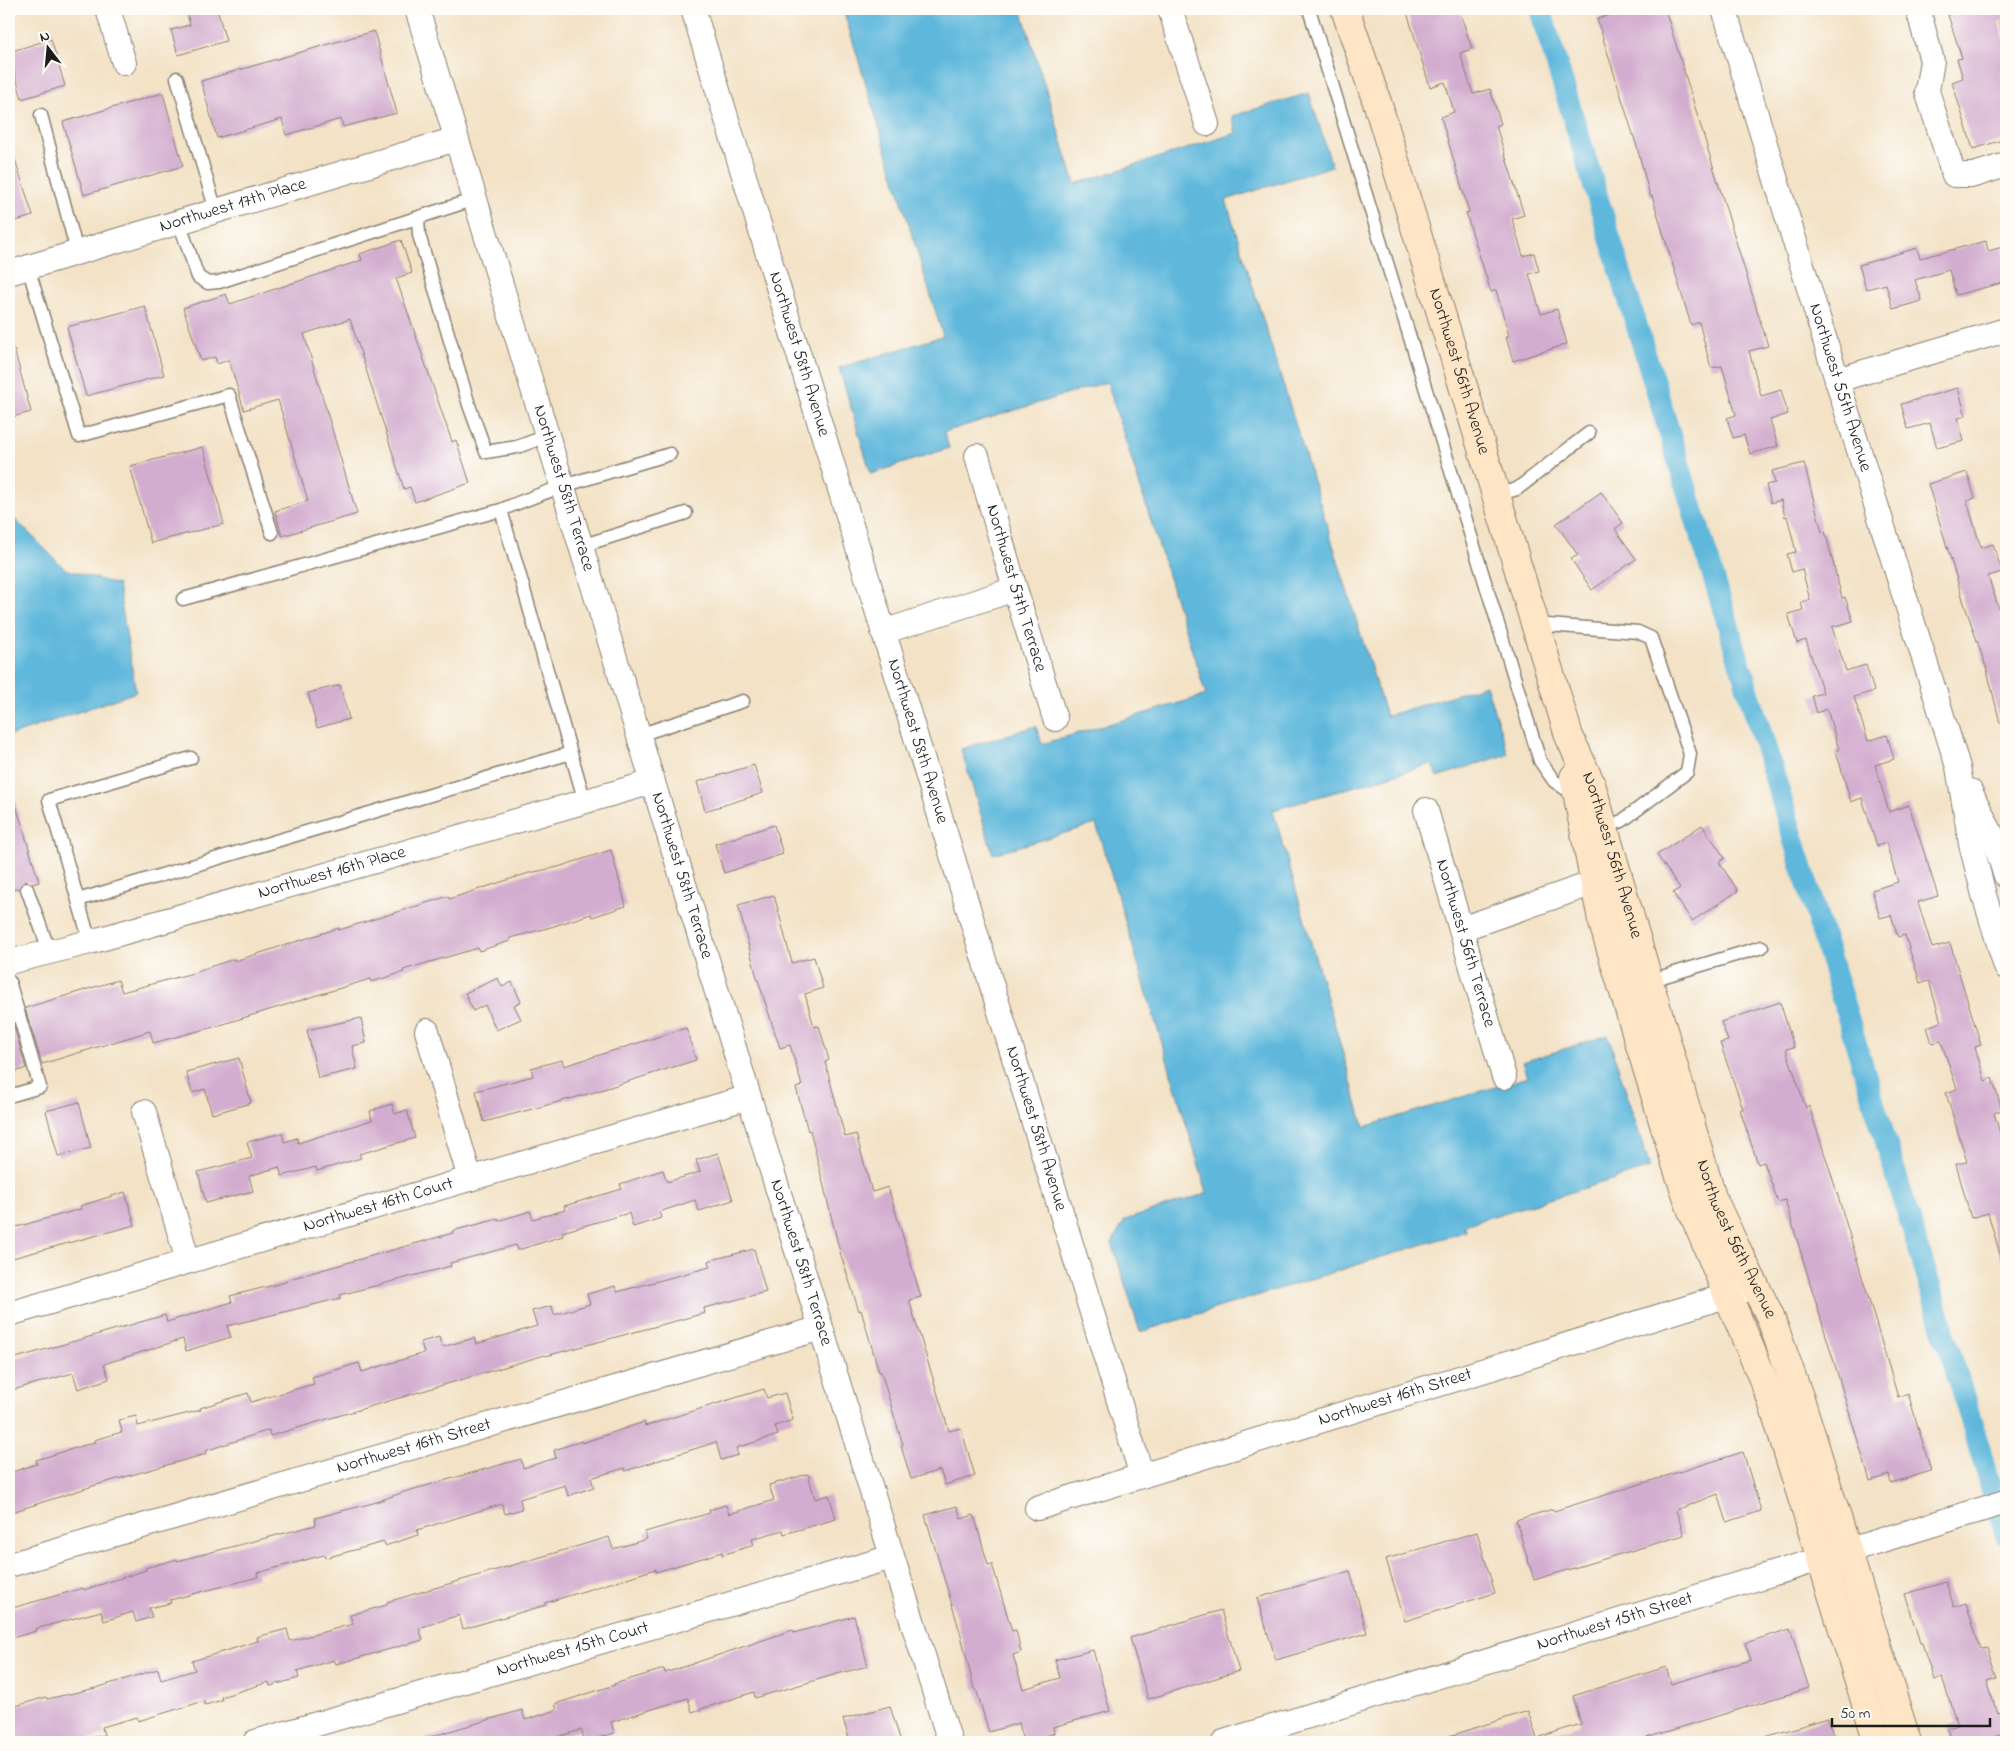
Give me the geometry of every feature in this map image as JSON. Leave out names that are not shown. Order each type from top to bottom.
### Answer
[{"type":"street","points":[[108,9],[124,64]]},
{"type":"street","name":"Northwest 58th Terrace","points":[[417,9],[749,1097],[950,1742]]},
{"type":"street","name":"Northwest 58th Avenue","points":[[693,9],[1142,1476]]},
{"type":"street","points":[[1170,9],[1207,124]]},
{"type":"street","name":"Northwest 56th Avenue","points":[[1346,9],[1378,105],[1569,736],[1591,784],[1604,828],[1605,930],[1677,1167],[1691,1208],[1771,1398],[1878,1742]]},
{"type":"street","name":"Northwest 55th Avenue","points":[[1724,9],[1958,767],[1971,844],[2006,967]]},
{"type":"street","points":[[1918,9],[1932,60],[1927,91],[1954,176],[1974,175],[2006,165]]},
{"type":"street","name":"Northwest 17th Place","points":[[18,270],[456,139]]},
{"type":"street","points":[[1837,380],[2006,330]]},
{"type":"street","name":"Northwest 57th Terrace","points":[[977,456],[1055,719]]},
{"type":"street","points":[[883,632],[1015,589]]},
{"type":"street","name":"Northwest 56th Avenue","points":[[1569,736],[1577,797],[1606,879],[1648,981],[1712,1197],[1770,1316],[1801,1402],[1907,1742]]},
{"type":"street","name":"Northwest 55th Avenue","points":[[1958,767],[1993,838],[2006,876]]},
{"type":"street","name":"Northwest 16th Place","points":[[9,962],[90,942],[653,782]]},
{"type":"street","name":"Northwest 56th Terrace","points":[[1426,810],[1504,1077]]},
{"type":"street","points":[[1461,930],[1606,879]]},
{"type":"street","points":[[427,1031],[470,1179]]},
{"type":"street","name":"Northwest 16th Court","points":[[9,1314],[749,1097]]},
{"type":"street","points":[[144,1112],[188,1261]]},
{"type":"street","name":"Northwest 16th Street","points":[[1037,1508],[1755,1287]]},
{"type":"street","name":"Northwest 16th Street","points":[[9,1565],[821,1328]]},
{"type":"street","name":"Northwest 15th Street","points":[[1224,1742],[2006,1502]]},
{"type":"street","name":"Northwest 15th Court","points":[[255,1742],[892,1557]]},
{"type":"lane","points":[[1309,9],[1540,761],[1554,780],[1577,797]]},
{"type":"lane","points":[[177,78],[216,211]]},
{"type":"lane","points":[[40,115],[77,252]]},
{"type":"lane","points":[[179,222],[198,278],[208,283],[219,282],[474,199]]},
{"type":"lane","points":[[418,218],[419,235],[486,452],[517,448],[547,436]]},
{"type":"lane","points":[[18,270],[79,436],[229,395],[272,533]]},
{"type":"lane","points":[[1496,494],[1517,489],[1589,433]]},
{"type":"lane","points":[[183,599],[502,510],[563,486],[670,454]]},
{"type":"lane","points":[[502,510],[585,802]]},
{"type":"lane","points":[[581,546],[686,513]]},
{"type":"lane","points":[[1536,624],[1638,632],[1651,638],[1690,754],[1686,772],[1622,821],[1604,828]]},
{"type":"lane","points":[[639,735],[743,701]]},
{"type":"lane","points":[[78,900],[571,753]]},
{"type":"lane","points":[[90,942],[49,800],[191,758]]},
{"type":"lane","points":[[27,889],[50,953]]},
{"type":"lane","points":[[1648,981],[1762,947]]},
{"type":"lane","points":[[9,981],[40,1087],[9,1096]]},
{"type":"water","points":[[843,9],[1021,9],[1075,184],[1236,133],[1232,116],[1309,93],[1332,166],[1226,200],[1386,716],[1486,685],[1508,754],[1437,777],[1432,764],[1273,810],[1364,1127],[1528,1077],[1523,1062],[1608,1035],[1650,1168],[1464,1225],[1466,1231],[1140,1332],[1112,1243],[1125,1220],[1207,1193],[1096,824],[993,854],[961,749],[1036,726],[1042,744],[1206,695],[1107,382],[944,432],[949,448],[871,474],[839,368],[943,336]]},
{"type":"water","points":[[9,513],[65,569],[118,585],[136,692],[9,736]]},
{"type":"building","points":[[186,9],[217,9],[226,41],[178,55],[171,30],[190,25]]},
{"type":"building","points":[[1406,9],[1459,9],[1472,49],[1460,53],[1473,94],[1490,89],[1501,124],[1496,126],[1524,215],[1512,219],[1523,256],[1534,253],[1539,271],[1529,274],[1541,314],[1557,309],[1567,344],[1513,361],[1506,337],[1509,336],[1496,290],[1491,292],[1466,213],[1469,212],[1441,117],[1454,112],[1445,82],[1430,87]]},
{"type":"building","points":[[1630,9],[1665,9],[1768,346],[1749,351],[1761,396],[1781,390],[1788,414],[1770,420],[1778,446],[1750,454],[1744,435],[1733,438],[1727,418],[1736,415],[1722,366],[1711,368],[1699,322],[1691,325],[1597,19]]},
{"type":"building","points":[[1959,9],[2006,9],[2006,19],[1999,22],[2006,46],[2006,70],[2001,71],[2006,89],[2006,139],[1973,149],[1952,82],[1963,78],[1957,59],[1962,58],[1947,12]]},
{"type":"building","points":[[374,31],[397,113],[343,127],[341,119],[286,135],[282,119],[217,138],[201,81]]},
{"type":"building","points":[[51,39],[65,86],[22,99],[9,52]]},
{"type":"building","points":[[163,93],[183,166],[84,195],[63,122]]},
{"type":"building","points":[[9,150],[12,150],[33,216],[9,223]]},
{"type":"building","points":[[401,240],[412,273],[396,278],[452,442],[456,440],[470,483],[415,502],[410,487],[404,489],[350,319],[304,334],[357,514],[282,536],[275,511],[308,501],[278,400],[244,410],[229,360],[217,364],[215,357],[201,361],[183,308],[226,294],[230,304],[362,260],[360,254]]},
{"type":"building","points":[[1986,241],[1988,251],[2003,247],[2006,259],[2006,282],[1956,295],[1949,270],[1915,280],[1922,301],[1893,309],[1886,284],[1866,289],[1859,265],[1917,248],[1920,258]]},
{"type":"building","points":[[145,306],[164,375],[86,396],[67,327]]},
{"type":"building","points":[[14,349],[31,412],[9,418],[9,350]]},
{"type":"building","points":[[1958,388],[1966,416],[1958,418],[1964,441],[1937,448],[1930,423],[1908,429],[1901,404]]},
{"type":"building","points":[[203,447],[224,524],[151,543],[130,466]]},
{"type":"building","points":[[1804,463],[1822,532],[1825,531],[1842,598],[1845,597],[1853,621],[1832,627],[1846,671],[1866,665],[1874,691],[1854,697],[1868,741],[1887,735],[1894,759],[1875,765],[1889,812],[1909,805],[1938,896],[1918,902],[1932,948],[1950,943],[1981,1045],[1975,1047],[1985,1081],[1992,1078],[2002,1110],[1994,1113],[2006,1153],[2006,1260],[2002,1261],[1988,1213],[1971,1218],[1956,1164],[1967,1162],[1946,1093],[1957,1089],[1941,1041],[1932,1043],[1927,1027],[1941,1022],[1929,981],[1920,983],[1905,935],[1898,937],[1891,915],[1880,918],[1872,890],[1898,882],[1886,843],[1877,846],[1862,798],[1851,802],[1836,751],[1839,750],[1827,709],[1817,713],[1812,696],[1823,693],[1806,640],[1797,643],[1788,614],[1803,610],[1801,602],[1810,600],[1802,569],[1792,572],[1787,554],[1796,552],[1781,500],[1771,503],[1766,485],[1775,483],[1772,471]]},
{"type":"building","points":[[1967,472],[1975,498],[1967,501],[1981,548],[1993,544],[2002,572],[1988,576],[2006,631],[2006,722],[2000,723],[1987,670],[1964,603],[1928,484]]},
{"type":"building","points":[[1601,492],[1623,523],[1615,529],[1636,559],[1592,590],[1571,559],[1578,555],[1556,524]]},
{"type":"building","points":[[340,685],[349,719],[317,728],[308,693]]},
{"type":"building","points":[[754,765],[763,793],[705,811],[697,782]]},
{"type":"building","points":[[13,795],[39,882],[33,884],[25,881],[19,888],[9,891],[9,796]]},
{"type":"building","points":[[774,825],[783,854],[724,873],[715,844]]},
{"type":"building","points":[[1702,825],[1725,858],[1719,862],[1738,891],[1692,921],[1673,893],[1680,888],[1657,855]]},
{"type":"building","points":[[611,850],[626,906],[592,917],[591,914],[510,938],[510,941],[479,951],[478,948],[403,970],[404,972],[371,982],[370,979],[217,1026],[153,1043],[150,1031],[42,1064],[25,1008],[118,980],[122,992],[197,972],[339,928],[339,930],[449,896],[449,899],[529,873],[558,867]]},
{"type":"building","points":[[774,895],[792,963],[814,957],[823,988],[805,994],[814,1027],[819,1026],[829,1060],[825,1062],[845,1137],[856,1134],[872,1192],[888,1187],[921,1297],[909,1300],[949,1431],[961,1428],[975,1476],[945,1485],[940,1470],[911,1479],[881,1372],[879,1372],[861,1310],[859,1311],[840,1252],[810,1130],[808,1131],[796,1088],[802,1086],[790,1045],[780,1048],[756,974],[738,905]]},
{"type":"building","points":[[498,978],[502,987],[512,982],[521,1002],[514,1005],[521,1019],[496,1030],[485,1005],[473,1011],[465,993]]},
{"type":"building","points":[[1780,1002],[1794,1047],[1786,1049],[1806,1108],[1809,1106],[1834,1183],[1898,1397],[1908,1393],[1931,1471],[1891,1483],[1889,1475],[1870,1481],[1785,1200],[1778,1202],[1764,1162],[1758,1164],[1740,1110],[1743,1109],[1720,1043],[1728,1041],[1721,1022]]},
{"type":"building","points":[[9,1014],[26,1068],[9,1074]]},
{"type":"building","points":[[361,1018],[366,1043],[352,1046],[357,1069],[318,1078],[307,1030]]},
{"type":"building","points":[[686,1028],[696,1060],[588,1094],[484,1122],[476,1091],[533,1076],[531,1068],[562,1060],[564,1066]]},
{"type":"building","points":[[239,1058],[251,1103],[212,1114],[205,1089],[192,1093],[186,1072]]},
{"type":"building","points":[[79,1102],[91,1148],[58,1156],[46,1111]]},
{"type":"building","points":[[392,1104],[395,1114],[407,1110],[415,1138],[359,1154],[361,1158],[317,1171],[316,1167],[282,1176],[279,1167],[249,1176],[253,1191],[206,1203],[198,1172],[252,1158],[247,1142],[282,1133],[284,1142],[297,1138],[298,1143],[372,1120],[370,1111]]},
{"type":"building","points":[[718,1153],[733,1200],[699,1211],[695,1200],[659,1212],[661,1218],[633,1227],[629,1213],[562,1232],[563,1236],[518,1250],[516,1245],[450,1263],[451,1266],[340,1295],[341,1298],[227,1326],[231,1337],[186,1351],[183,1339],[104,1364],[109,1379],[78,1389],[73,1373],[9,1391],[9,1360],[165,1315],[167,1322],[232,1302],[230,1296],[286,1282],[286,1280],[453,1233],[452,1231],[498,1219],[498,1221],[530,1211],[533,1219],[565,1210],[564,1206],[622,1189],[620,1184],[663,1170],[667,1182],[700,1172],[696,1160]]},
{"type":"building","points":[[125,1192],[135,1225],[9,1259],[9,1229],[81,1209],[80,1206]]},
{"type":"building","points":[[754,1249],[766,1292],[704,1308],[705,1313],[545,1355],[270,1436],[269,1430],[205,1451],[206,1454],[96,1485],[9,1513],[9,1473],[37,1464],[36,1460],[122,1432],[119,1420],[136,1416],[138,1426],[201,1410],[200,1408],[248,1393],[251,1402],[314,1384],[312,1377],[359,1363],[362,1372],[424,1353],[421,1342],[439,1337],[442,1347],[474,1338],[476,1344],[537,1326],[532,1311],[552,1306],[554,1315],[590,1304],[587,1294],[615,1286],[617,1292],[710,1267],[708,1261]]},
{"type":"building","points":[[764,1389],[767,1398],[785,1393],[793,1420],[775,1426],[778,1435],[736,1448],[738,1455],[721,1460],[716,1442],[625,1471],[625,1468],[591,1478],[594,1487],[568,1496],[565,1485],[520,1499],[522,1509],[505,1514],[502,1504],[417,1530],[418,1535],[385,1546],[384,1542],[325,1558],[324,1555],[257,1573],[258,1577],[170,1600],[171,1603],[149,1608],[152,1617],[136,1622],[133,1612],[104,1621],[101,1611],[35,1629],[36,1631],[9,1639],[9,1609],[83,1588],[84,1590],[146,1570],[145,1568],[177,1559],[177,1561],[316,1525],[315,1518],[373,1503],[404,1492],[521,1459],[523,1468],[556,1458],[554,1450],[582,1441],[582,1443],[644,1422],[645,1426]]},
{"type":"building","points":[[1743,1452],[1761,1511],[1727,1522],[1718,1494],[1676,1510],[1684,1535],[1534,1580],[1516,1520],[1553,1509],[1554,1511]]},
{"type":"building","points":[[808,1474],[815,1499],[829,1495],[836,1519],[784,1534],[783,1530],[752,1539],[754,1545],[722,1555],[722,1552],[656,1572],[656,1569],[545,1603],[546,1605],[463,1629],[459,1615],[419,1628],[423,1640],[336,1664],[334,1660],[297,1671],[299,1678],[270,1686],[269,1682],[221,1697],[222,1700],[205,1705],[204,1701],[138,1721],[137,1717],[102,1727],[104,1735],[74,1742],[9,1742],[9,1708],[46,1697],[47,1699],[96,1688],[158,1669],[161,1680],[195,1670],[192,1661],[258,1641],[257,1637],[287,1629],[290,1641],[353,1624],[350,1615],[387,1605],[387,1602],[609,1537],[613,1549],[647,1539],[645,1532],[710,1513],[709,1510],[726,1505],[729,1514],[774,1500],[769,1485]]},
{"type":"building","points":[[957,1506],[961,1519],[974,1515],[988,1565],[992,1564],[1012,1631],[1016,1630],[1021,1652],[1013,1655],[1023,1689],[1060,1678],[1055,1660],[1093,1650],[1110,1711],[1053,1727],[1054,1733],[1024,1742],[1019,1723],[989,1732],[976,1689],[974,1689],[961,1635],[925,1515]]},
{"type":"building","points":[[1477,1532],[1495,1593],[1405,1621],[1386,1559]]},
{"type":"building","points":[[1350,1571],[1367,1633],[1276,1660],[1257,1598]]},
{"type":"building","points":[[1946,1582],[1954,1607],[1966,1603],[1980,1648],[1986,1647],[1996,1678],[1987,1681],[1997,1712],[2000,1711],[2006,1733],[1995,1737],[1996,1742],[1951,1742],[1947,1727],[1957,1724],[1942,1677],[1934,1680],[1922,1643],[1920,1643],[1905,1594]]},
{"type":"building","points":[[1221,1610],[1239,1671],[1148,1699],[1130,1638]]},
{"type":"building","points":[[854,1616],[868,1666],[755,1698],[754,1692],[692,1712],[688,1698],[611,1722],[614,1733],[585,1742],[581,1730],[540,1742],[426,1742],[426,1738],[522,1710],[525,1720],[557,1710],[555,1704],[614,1684],[664,1669],[665,1673],[793,1630],[794,1633]]},
{"type":"building","points":[[1790,1629],[1809,1688],[1633,1742],[1541,1742],[1540,1737],[1581,1724],[1573,1696],[1666,1667],[1671,1684],[1751,1660],[1745,1643]]},
{"type":"building","points":[[890,1706],[901,1742],[850,1742],[843,1719]]},
{"type":"building","points":[[1528,1711],[1538,1742],[1440,1742],[1440,1739]]},
{"type":"building","points":[[1828,1718],[1836,1742],[1763,1742],[1762,1738]]},
{"type":"waterway","points":[[1540,9],[2006,1535]]}]
